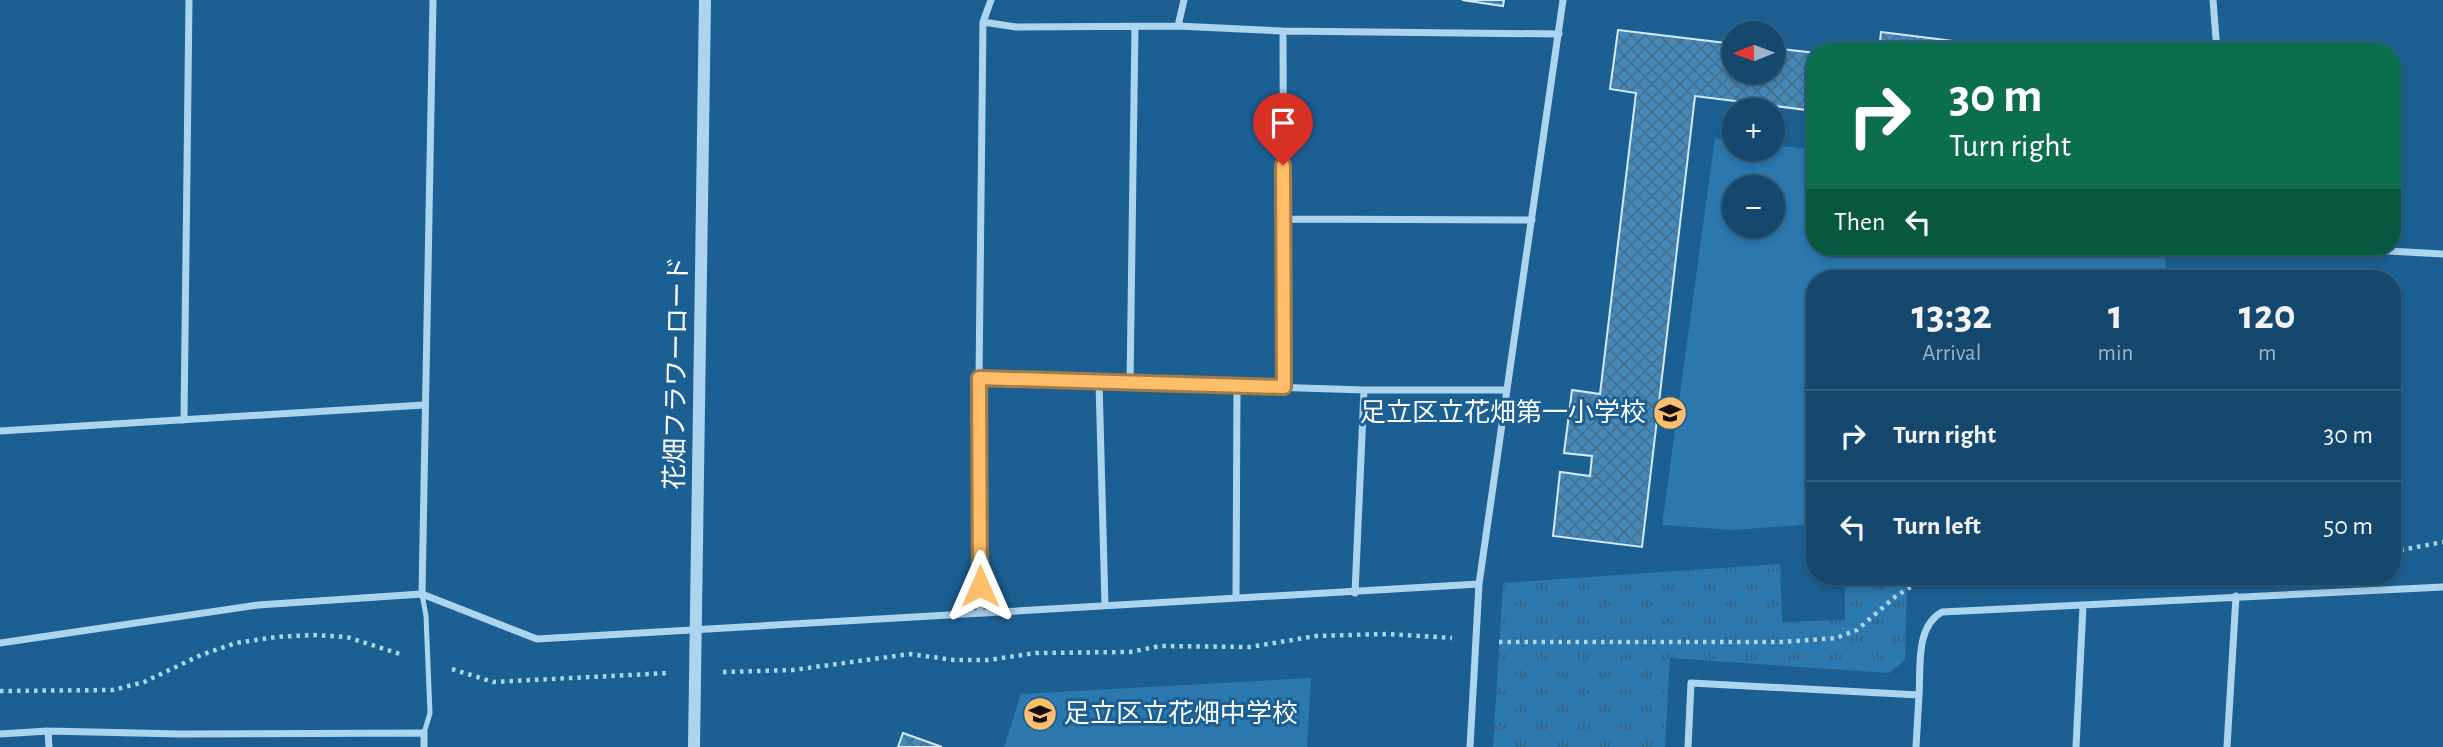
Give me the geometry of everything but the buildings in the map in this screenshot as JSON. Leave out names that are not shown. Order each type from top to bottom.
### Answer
[{"type":"street","points":[[184,420],[189,0]]},
{"type":"street","points":[[422,594],[433,0]]},
{"type":"street","name":"花畑フラワーロード","points":[[694,747],[705,0]]},
{"type":"street","points":[[980,612],[979,378],[983,22],[991,0]]},
{"type":"street","points":[[1178,26],[1184,0]]},
{"type":"street","points":[[1470,747],[1479,584],[1563,0]]},
{"type":"street","points":[[2213,0],[2216,42]]},
{"type":"street","points":[[983,22],[1016,27],[1178,26],[1283,31],[1559,33]]},
{"type":"street","points":[[1130,383],[1135,27]]},
{"type":"street","points":[[1283,31],[1284,387]]},
{"type":"street","points":[[1283,219],[1532,220]]},
{"type":"street","points":[[2401,252],[2443,254]]},
{"type":"street","points":[[979,378],[1364,390],[1507,390]]},
{"type":"street","points":[[1099,382],[1105,605]]},
{"type":"street","points":[[1236,598],[1237,386]]},
{"type":"street","points":[[1355,593],[1364,390]]},
{"type":"street","points":[[0,431],[424,405]]},
{"type":"street","points":[[0,643],[258,605],[422,594],[537,639],[1479,584]]},
{"type":"street","points":[[1916,747],[1924,631],[1933,617],[1942,612],[2443,587]]},
{"type":"street","points":[[2227,747],[2236,596]]},
{"type":"street","points":[[2076,747],[2083,606]]},
{"type":"street","points":[[1688,747],[1691,683],[1919,695]]},
{"type":"street","points":[[48,731],[48,747]]},
{"type":"street","points":[[0,734],[48,731],[180,734],[424,733],[424,747]]},
{"type":"lane","points":[[422,594],[426,616],[430,713],[424,733]]},
{"type":"path","points":[[2401,550],[2443,542]]},
{"type":"path","points":[[0,691],[113,690],[144,682],[201,654],[236,643],[312,635],[347,637],[493,682],[793,670],[910,654],[954,660],[988,660],[1036,653],[1130,652],[1160,646],[1250,647],[1344,634],[1387,634],[1512,643],[1782,642],[1836,638],[1857,630],[1896,596],[1915,585]]},
{"type":"green space","points":[[1715,138],[1722,139],[1722,161],[1785,161],[1785,146],[1806,149],[1806,256],[2164,256],[2167,270],[1806,270],[1806,525],[1733,530],[1662,525]]},
{"type":"green space","points":[[1780,564],[1782,622],[1845,620],[1845,585],[1907,585],[1905,660],[1889,673],[1670,658],[1665,747],[1493,747],[1503,583]]},
{"type":"green space","points":[[1311,678],[1307,747],[1004,747],[1021,694]]},
{"type":"place","name":"足立区立花畑第一小学校","points":[[1670,413]]},
{"type":"place","name":"足立区立花畑中学校","points":[[1040,714]]},
{"type":"route","points":[[980,586],[979,378],[1284,387],[1283,165]]}]
